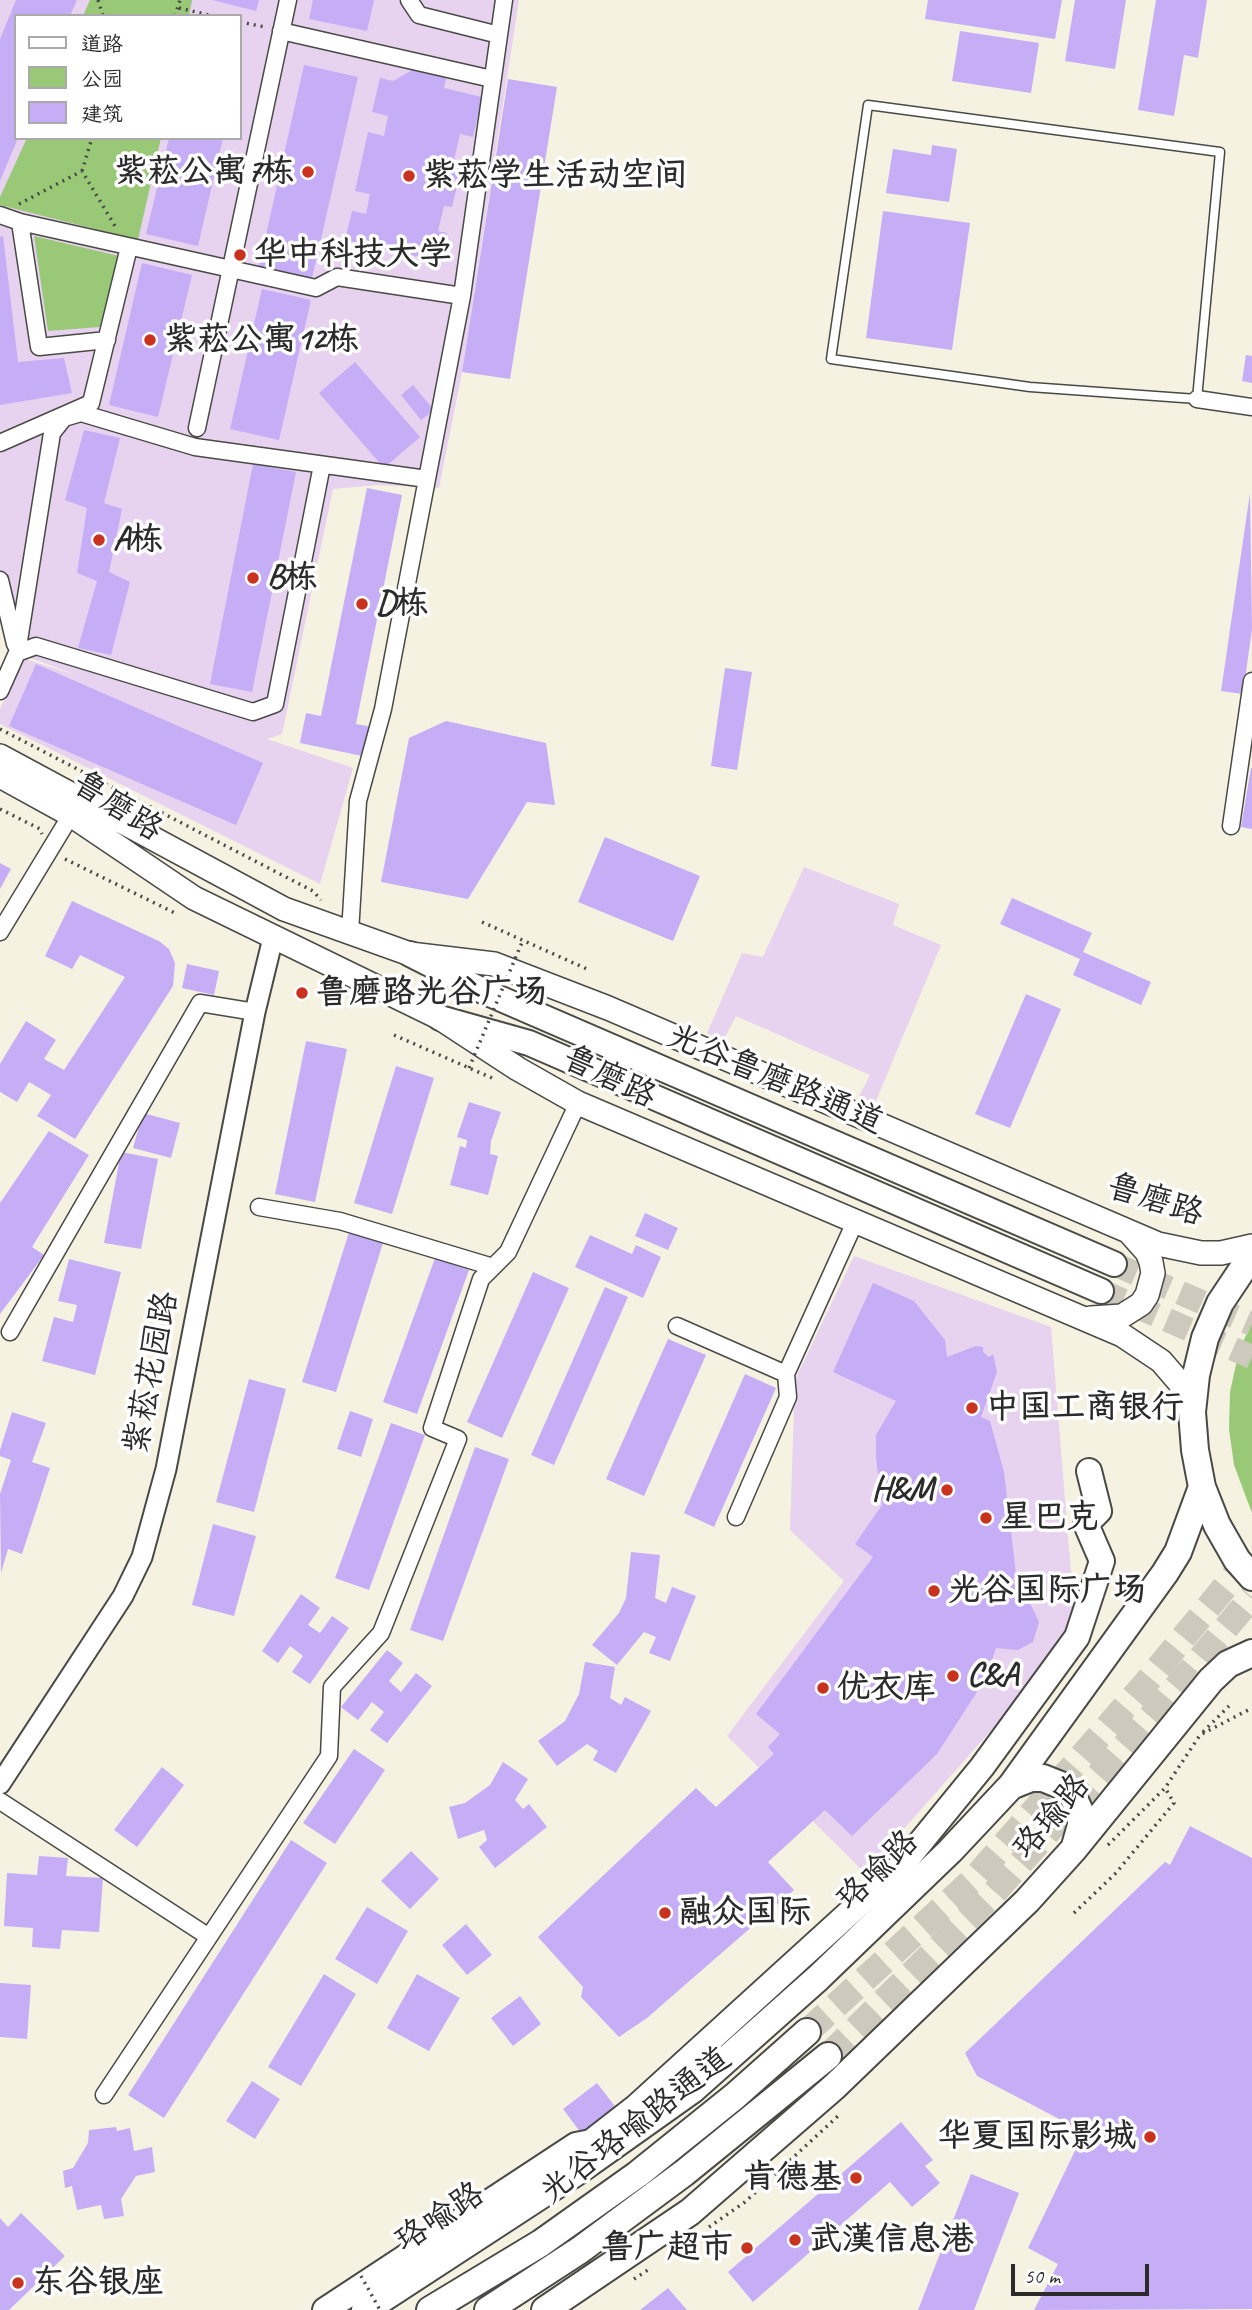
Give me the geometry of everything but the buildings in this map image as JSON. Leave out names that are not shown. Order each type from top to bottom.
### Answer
[{"type":"highway","points":[[1252,1255],[1220,1303],[1205,1338],[1196,1374],[1192,1412],[1202,1487],[1217,1525],[1237,1560],[1252,1577]]},
{"type":"highway","name":"珞喻路","points":[[365,2310],[578,2171],[692,2090],[828,1969],[950,1851],[1011,1786],[1165,1573],[1178,1552],[1202,1487]]},
{"type":"highway","name":"珞瑜路","points":[[545,2310],[690,2212],[774,2142],[1027,1901],[1073,1850],[1210,1680],[1228,1664],[1252,1653]]},
{"type":"highway","points":[[1011,1786],[1021,1781],[1043,1778],[1063,1786],[1072,1794],[1081,1814],[1081,1825],[1073,1850]]},
{"type":"highway","name":"光谷珞喻路通道","points":[[430,2310],[541,2243],[638,2174],[735,2096],[807,2032]]},
{"type":"highway","name":"光谷珞喻路通道","points":[[488,2310],[580,2250],[684,2173],[828,2056]]},
{"type":"main road","name":"鲁磨路","points":[[0,756],[284,909],[410,954],[494,964],[596,1003],[1158,1244],[1201,1253],[1221,1253],[1252,1246]]},
{"type":"main road","name":"鲁磨路","points":[[0,776],[71,815],[194,898],[273,939],[440,1018],[578,1103],[1122,1335],[1161,1361],[1180,1383],[1192,1412]]},
{"type":"main road","name":"光谷鲁磨路通道","points":[[410,954],[485,992],[1114,1264]]},
{"type":"main road","name":"光谷鲁磨路通道","points":[[440,1018],[529,1043],[1101,1291]]},
{"type":"main road","points":[[1084,1317],[1122,1317],[1141,1304],[1147,1295],[1153,1273],[1151,1262],[1147,1252],[1130,1234]]},
{"type":"main road","points":[[325,2310],[576,2145],[592,2142],[636,2107],[902,1865],[982,1767],[1077,1637],[1102,1561],[1086,1524],[1099,1510],[1089,1471]]},
{"type":"street","points":[[197,428],[288,0]]},
{"type":"street","points":[[409,0],[419,15],[499,35]]},
{"type":"street","points":[[350,933],[358,801],[383,709],[462,296],[504,0]]},
{"type":"street","points":[[281,31],[492,79]]},
{"type":"street","points":[[107,340],[38,347],[10,215],[128,246],[316,288],[337,276],[462,296]]},
{"type":"street","points":[[0,443],[92,403],[128,246]]},
{"type":"street","points":[[1197,399],[1252,407]]},
{"type":"street","points":[[0,691],[17,653],[52,433],[64,418],[81,413],[195,447],[428,479]]},
{"type":"street","points":[[17,653],[36,646],[253,712],[275,704],[322,465]]},
{"type":"street","points":[[0,580],[17,653]]},
{"type":"street","points":[[1231,826],[1252,681]]},
{"type":"street","points":[[0,932],[71,815]]},
{"type":"street","name":"紫菘花园路","points":[[0,1784],[123,1596],[142,1558],[166,1469],[255,1012],[273,939]]},
{"type":"street","points":[[10,1332],[200,1003],[255,1012]]},
{"type":"street","points":[[104,2095],[328,1756],[332,1687],[381,1633],[458,1439],[432,1428],[481,1279],[508,1252],[578,1103]]},
{"type":"street","points":[[260,1207],[340,1221],[493,1267]]},
{"type":"street","points":[[736,1517],[788,1397],[786,1374],[855,1222]]},
{"type":"street","points":[[677,1326],[786,1374]]},
{"type":"street","points":[[0,1801],[209,1937]]},
{"type":"lane","points":[[867,104],[1220,152],[1197,399],[1030,387],[831,359],[867,104]]},
{"type":"path","points":[[176,14],[180,0]]},
{"type":"path","points":[[179,8],[204,14]]},
{"type":"path","points":[[242,22],[281,31]]},
{"type":"path","points":[[10,215],[82,171],[91,140]]},
{"type":"path","points":[[82,171],[128,246]]},
{"type":"path","points":[[0,729],[313,891],[328,908]]},
{"type":"path","points":[[0,809],[40,829],[50,852],[183,916]]},
{"type":"path","points":[[482,922],[587,969]]},
{"type":"path","points":[[470,1068],[523,940]]},
{"type":"path","points":[[394,1035],[494,1079]]},
{"type":"path","points":[[1200,1735],[1229,1706]]},
{"type":"path","points":[[1074,1913],[1115,1874],[1174,1803],[1165,1788]]},
{"type":"path","points":[[361,2276],[380,2310]]},
{"type":"shaded area","name":"华中科技大学","points":[[0,0],[519,0],[462,372],[439,488],[377,485],[333,489],[282,734],[267,739],[353,768],[320,884],[0,724],[0,709],[22,658],[82,677],[17,653],[0,600]]},
{"type":"shaded area","points":[[804,867],[899,904],[893,925],[941,945],[873,1108],[858,1098],[870,1075],[736,1016],[723,1041],[707,1033],[742,953],[763,957]]},
{"type":"shaded area","points":[[854,1256],[1051,1327],[1076,1634],[865,1873],[727,1736],[844,1581],[790,1530],[795,1380]]},
{"type":"green space","points":[[90,0],[192,0],[189,14],[84,14]]},
{"type":"green space","points":[[26,140],[161,140],[138,240],[0,205],[0,197]]},
{"type":"green space","points":[[34,236],[119,256],[100,327],[48,331]]},
{"type":"green space","points":[[1252,1322],[1252,1513],[1234,1465],[1229,1429],[1230,1392],[1239,1351]]},
{"type":"tunnel","points":[[1114,1264],[1252,1324]]},
{"type":"tunnel","points":[[1101,1291],[1252,1357]]},
{"type":"tunnel","points":[[807,2032],[974,1879],[1145,1684],[1252,1554]]},
{"type":"tunnel","points":[[828,2056],[991,1896],[1162,1704],[1252,1597]]},
{"type":"place","name":"紫菘公寓7栋","points":[[308,172]]},
{"type":"place","name":"紫菘学生活动空间","points":[[409,176]]},
{"type":"place","name":"华中科技大学","points":[[240,255]]},
{"type":"place","name":"紫菘公寓12栋","points":[[150,340]]},
{"type":"place","name":"A栋","points":[[99,540]]},
{"type":"place","name":"B栋","points":[[253,578]]},
{"type":"place","name":"D栋","points":[[362,604]]},
{"type":"place","name":"鲁磨路光谷广场","points":[[302,993]]},
{"type":"place","name":"中国工商银行","points":[[972,1408]]},
{"type":"place","name":"H&M","points":[[947,1490]]},
{"type":"place","name":"星巴克","points":[[986,1518]]},
{"type":"place","name":"光谷国际广场","points":[[934,1591]]},
{"type":"place","name":"C&A","points":[[953,1676]]},
{"type":"place","name":"优衣库","points":[[823,1688]]},
{"type":"place","name":"融众国际","points":[[665,1913]]},
{"type":"place","name":"华夏国际影城","points":[[1150,2137]]},
{"type":"place","name":"肯德基","points":[[856,2178]]},
{"type":"place","name":"武漢信息港","points":[[795,2240]]},
{"type":"place","name":"鲁广超市","points":[[747,2248]]},
{"type":"place","name":"东谷银座","points":[[18,2283]]}]
